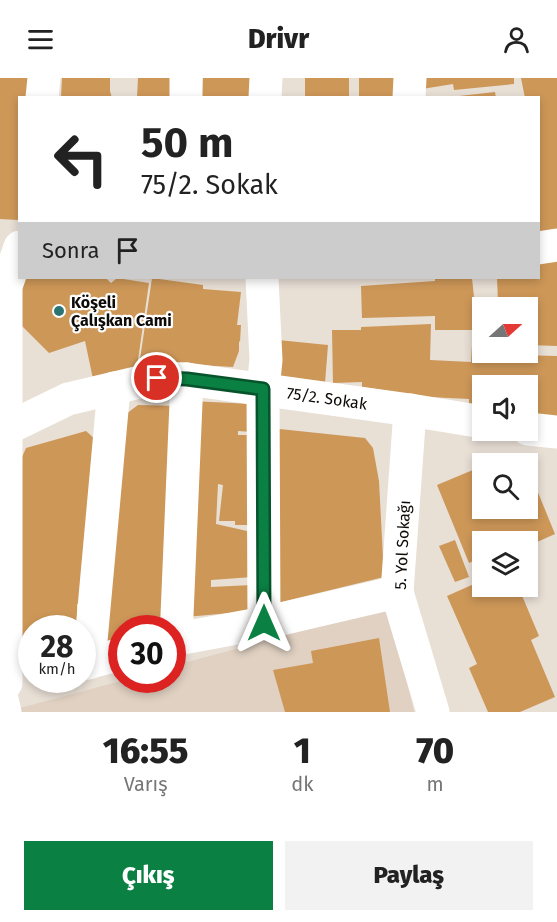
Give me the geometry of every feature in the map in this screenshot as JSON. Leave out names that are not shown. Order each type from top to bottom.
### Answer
[{"type":"street","points":[[42,96],[44,78]]},
{"type":"street","points":[[186,78],[186,96]]},
{"type":"street","points":[[265,96],[266,78]]},
{"type":"street","points":[[409,96],[410,78]]},
{"type":"street","points":[[0,244],[18,248]]},
{"type":"street","points":[[540,248],[557,245]]},
{"type":"street","points":[[9,689],[3,430],[6,286],[18,251]]},
{"type":"street","points":[[262,279],[266,360],[263,389],[264,623]]},
{"type":"street","name":"75/2. Sokak","points":[[3,430],[68,399],[157,378],[187,379],[263,389],[472,420]]},
{"type":"street","points":[[175,615],[187,379]]},
{"type":"street","points":[[91,615],[114,388]]},
{"type":"street","name":"5. Yol Sokağı","points":[[410,410],[398,592],[433,712]]},
{"type":"street","points":[[538,430],[557,432]]},
{"type":"street","points":[[186,637],[264,623],[398,592]]},
{"type":"shaded area","points":[[390,607],[414,712],[5,712],[76,693],[96,693],[96,688],[108,685],[108,693],[186,693],[186,662]]},
{"type":"building","points":[[0,78],[29,78],[26,96],[18,96],[18,220],[0,219]]},
{"type":"building","points":[[62,78],[110,78],[111,96],[61,96]]},
{"type":"building","points":[[138,78],[172,78],[181,96],[137,96]]},
{"type":"building","points":[[203,78],[250,78],[250,96],[201,96]]},
{"type":"building","points":[[305,78],[349,78],[349,96],[305,96]]},
{"type":"building","points":[[359,78],[396,78],[395,96],[359,96]]},
{"type":"building","points":[[421,78],[514,78],[514,84],[454,90],[453,84],[422,89]]},
{"type":"building","points":[[521,78],[557,78],[557,234],[540,238],[540,96],[525,96]]},
{"type":"building","points":[[495,92],[496,96],[459,96]]},
{"type":"building","points":[[557,253],[557,346],[538,345],[538,297],[498,297],[497,279],[540,279],[540,255]]},
{"type":"building","points":[[25,279],[107,279],[111,283],[116,279],[123,279],[149,283],[137,367],[93,379],[85,341],[49,353],[15,319]]},
{"type":"building","points":[[152,279],[203,285],[203,289],[241,292],[237,325],[241,325],[240,342],[233,367],[139,366]]},
{"type":"building","points":[[435,279],[472,279],[474,297],[472,297],[472,330],[435,330],[435,316],[362,318],[361,286],[435,281]]},
{"type":"building","points":[[431,324],[430,360],[471,362],[472,345],[472,363],[538,363],[538,356],[557,356],[557,420],[538,418],[538,375],[472,375],[472,408],[469,408],[469,399],[429,397],[362,387],[362,382],[333,383],[332,330],[361,330],[361,327]]},
{"type":"building","points":[[278,340],[328,345],[325,383],[275,379]]},
{"type":"building","points":[[191,401],[252,404],[252,432],[238,431],[238,435],[256,435],[256,525],[235,525],[235,521],[219,521],[223,485],[218,484],[216,524],[247,531],[253,577],[211,580],[211,587],[252,585],[252,611],[186,617]]},
{"type":"building","points":[[138,405],[179,406],[172,615],[108,615],[108,645],[96,648],[126,414]]},
{"type":"building","points":[[270,428],[365,438],[373,448],[379,481],[384,577],[273,604]]},
{"type":"building","points":[[86,431],[97,441],[77,615],[20,615],[16,471],[26,448]]},
{"type":"building","points":[[472,470],[472,519],[538,519],[538,492],[555,534],[538,542],[538,531],[472,531],[472,562],[469,563],[437,485]]},
{"type":"building","points":[[455,540],[469,577],[455,582],[439,546]]},
{"type":"building","points":[[472,585],[472,597],[523,597],[539,636],[531,640],[555,697],[520,712],[488,712],[469,668],[477,664],[447,596]]},
{"type":"building","points":[[379,638],[390,712],[285,712],[273,670],[313,663],[311,651]]},
{"type":"place","name":"Köşeli Çalışkan Cami","points":[[59,311]]},
{"type":"route","points":[[157,378],[187,379],[263,389],[264,623]]}]
